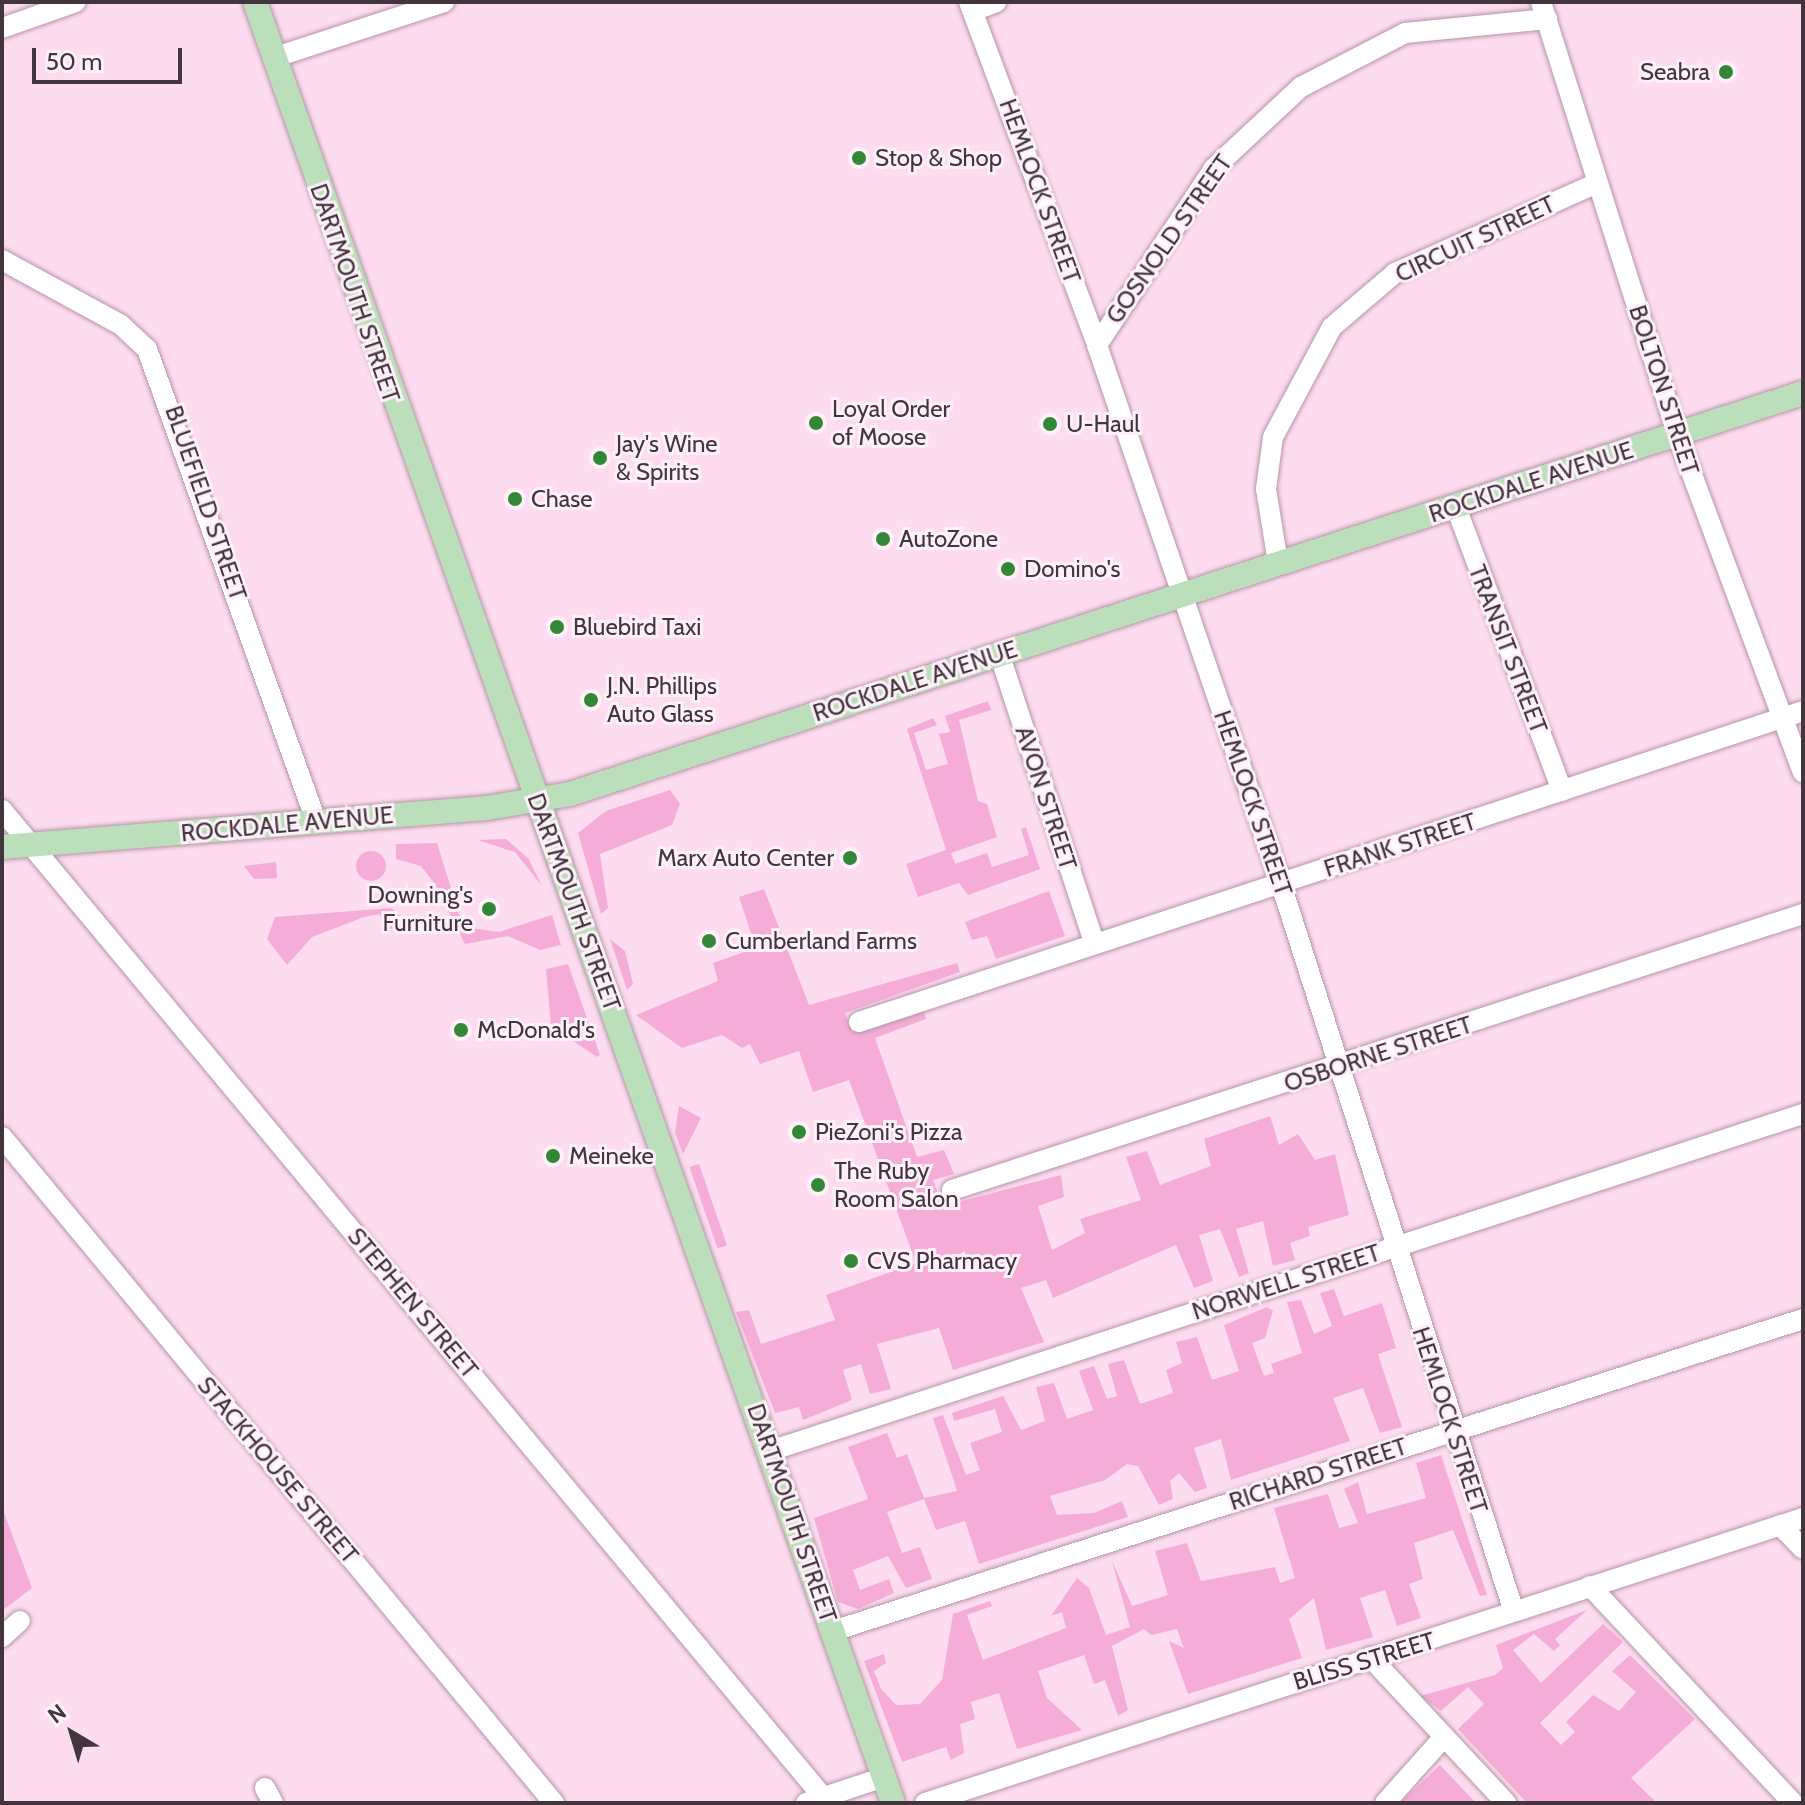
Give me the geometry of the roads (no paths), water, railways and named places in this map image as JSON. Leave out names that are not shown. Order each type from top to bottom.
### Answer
[{"type":"main road","name":"DARTMOUTH STREET","points":[[255,2],[893,1803]]},
{"type":"main road","name":"ROCKDALE AVENUE","points":[[2,847],[537,801],[1803,393]]},
{"type":"street","points":[[2,28],[76,2]]},
{"type":"street","points":[[273,58],[444,2]]},
{"type":"street","points":[[971,6],[996,2]]},
{"type":"street","name":"HEMLOCK STREET","points":[[971,6],[1097,345],[1281,884],[1452,1431],[1514,1612]]},
{"type":"street","name":"GOSNOLD STREET","points":[[1097,345],[1214,168],[1301,87],[1405,33],[1544,10]]},
{"type":"street","name":"BOLTON STREET","points":[[1544,10],[1677,434],[1803,772]]},
{"type":"street","name":"CIRCUIT STREET","points":[[1278,563],[1266,489],[1273,437],[1332,327],[1395,273],[1597,183]]},
{"type":"street","name":"BLUEFIELD STREET","points":[[2,260],[121,325],[147,349],[316,821]]},
{"type":"street","name":"TRANSIT STREET","points":[[1456,507],[1562,791]]},
{"type":"street","name":"AVON STREET","points":[[999,653],[1094,942]]},
{"type":"street","name":"FRANK STREET","points":[[859,1022],[1094,942],[1281,884],[1803,711]]},
{"type":"street","name":"STEPHEN STREET","points":[[2,810],[814,1800]]},
{"type":"street","name":"OSBORNE STREET","points":[[952,1190],[1340,1067],[1803,914]]},
{"type":"street","name":"NORWELL STREET","points":[[770,1451],[1803,1114]]},
{"type":"street","name":"STACKHOUSE STREET","points":[[2,1137],[554,1803]]},
{"type":"street","name":"RICHARD STREET","points":[[833,1631],[1803,1319]]},
{"type":"street","name":"BLISS STREET","points":[[925,1803],[1803,1518]]},
{"type":"street","points":[[1780,1525],[1803,1549]]},
{"type":"street","points":[[1590,1586],[1793,1803]]},
{"type":"street","points":[[2,1637],[20,1621]]},
{"type":"street","points":[[1370,1657],[1506,1803]]},
{"type":"street","points":[[1385,1803],[1444,1737]]},
{"type":"street","points":[[814,1800],[884,1777]]},
{"type":"place","name":"Seabra","points":[[1726,72]]},
{"type":"place","name":"Stop & Shop","points":[[859,158]]},
{"type":"place","name":"Loyal Order of Moose","points":[[816,423]]},
{"type":"place","name":"U-Haul","points":[[1050,424]]},
{"type":"place","name":"Jay's Wine & Spirits","points":[[600,458]]},
{"type":"place","name":"Chase","points":[[515,499]]},
{"type":"place","name":"AutoZone","points":[[883,539]]},
{"type":"place","name":"Domino's","points":[[1008,569]]},
{"type":"place","name":"Bluebird Taxi","points":[[557,627]]},
{"type":"place","name":"J.N. Phillips Auto Glass","points":[[591,700]]},
{"type":"place","name":"Marx Auto Center","points":[[850,858]]},
{"type":"place","name":"Downing's Furniture","points":[[489,909]]},
{"type":"place","name":"Cumberland Farms","points":[[709,941]]},
{"type":"place","name":"McDonald's","points":[[461,1030]]},
{"type":"place","name":"PieZoni's Pizza","points":[[799,1132]]},
{"type":"place","name":"Meineke","points":[[553,1156]]},
{"type":"place","name":"The Ruby Room Salon","points":[[818,1185]]},
{"type":"place","name":"CVS Pharmacy","points":[[851,1261]]}]
